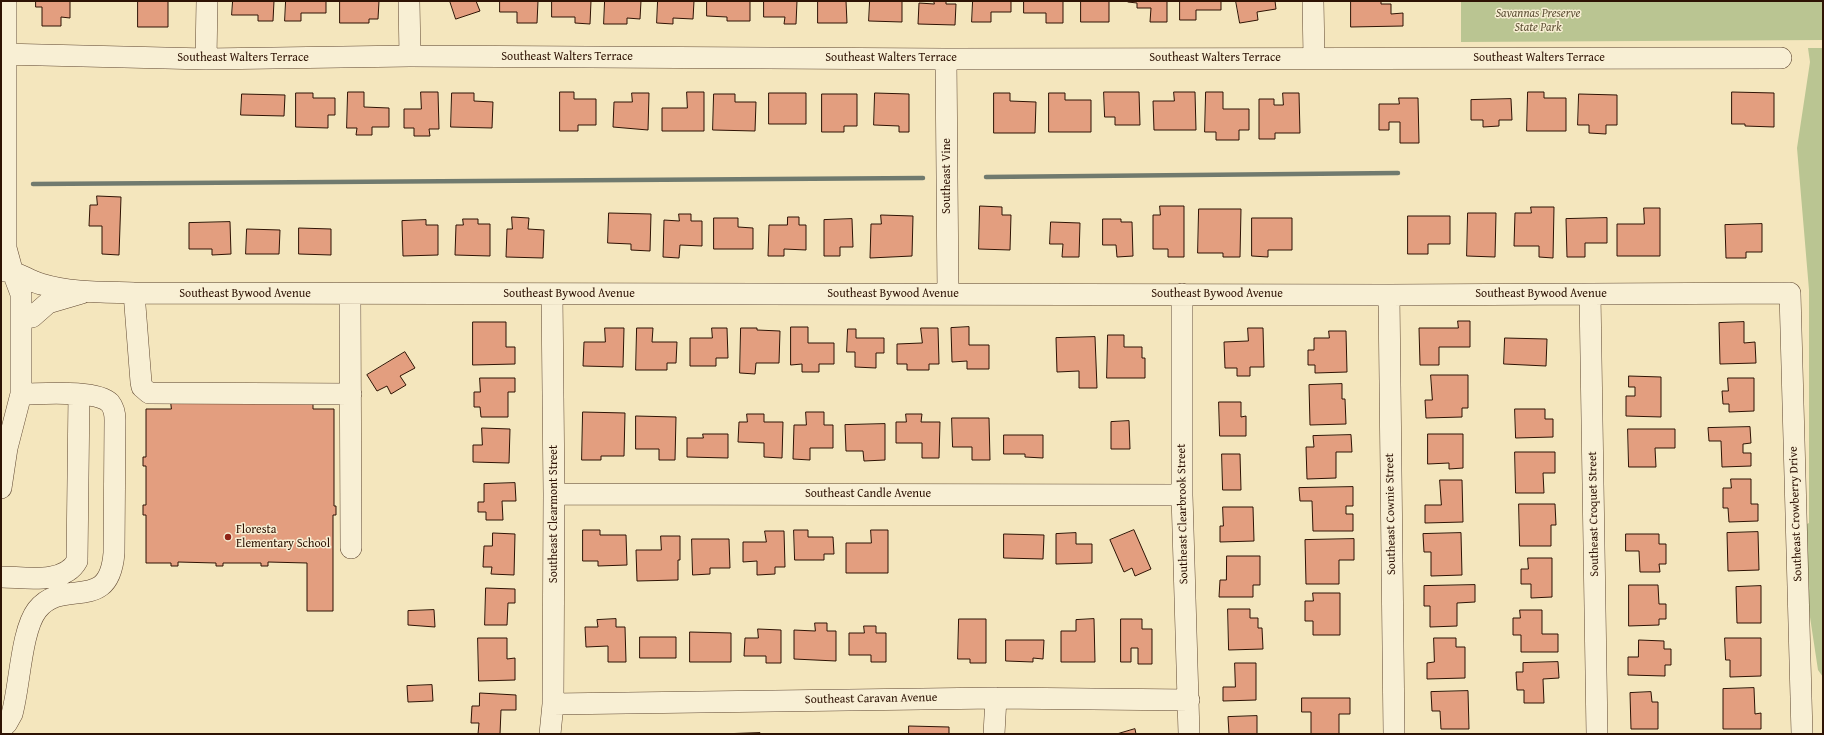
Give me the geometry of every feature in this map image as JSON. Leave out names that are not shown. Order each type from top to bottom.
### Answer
[{"type":"street","points":[[1,488],[7,448],[8,418],[21,394],[22,318],[21,294],[6,270],[3,54],[6,1]]},
{"type":"street","points":[[206,1],[206,59]]},
{"type":"street","points":[[409,1],[410,56]]},
{"type":"street","points":[[1313,1],[1314,57]]},
{"type":"street","name":"Southeast Walters Terrace","points":[[3,54],[206,59],[410,56],[946,59],[1314,57],[1781,58]]},
{"type":"street","name":"Southeast Vine","points":[[946,59],[948,294]]},
{"type":"street","name":"Southeast Bywood Avenue","points":[[6,270],[42,284],[84,292],[134,294],[1389,295],[1790,293]]},
{"type":"street","points":[[22,318],[32,317],[48,304],[84,292]]},
{"type":"street","name":"Southeast Crowberry Drive","points":[[1790,293],[1802,734]]},
{"type":"street","points":[[134,294],[141,382],[142,386],[149,393],[351,394]]},
{"type":"street","points":[[350,294],[351,548]]},
{"type":"street","name":"Southeast Clearmont Street","points":[[550,734],[553,704],[554,494],[552,294]]},
{"type":"street","name":"Southeast Clearbrook Street","points":[[1182,294],[1182,495],[1189,734]]},
{"type":"street","name":"Southeast Croquet Street","points":[[1590,294],[1597,734]]},
{"type":"street","name":"Southeast Cownie Street","points":[[1389,295],[1394,734]]},
{"type":"street","points":[[1,729],[7,723],[12,714],[26,634],[37,611],[58,596],[97,589],[106,582],[112,569],[114,545],[114,412],[110,403],[100,397],[79,394],[21,394]]},
{"type":"street","points":[[1,577],[54,577],[66,573],[77,561],[79,394]]},
{"type":"street","name":"Southeast Candle Avenue","points":[[554,494],[1182,495]]},
{"type":"street","points":[[994,734],[996,698]]},
{"type":"street","name":"Southeast Caravan Avenue","points":[[553,704],[996,698],[1189,700]]},
{"type":"green space","name":"Savannas Preserve State Park","points":[[1461,1],[1823,1],[1823,40],[1461,42]]},
{"type":"green space","points":[[1808,48],[1823,48],[1823,677],[1818,670],[1805,584],[1805,525],[1809,523],[1809,290],[1797,148],[1810,62]]},
{"type":"building","points":[[36,1],[70,1],[70,18],[61,17],[61,26],[42,26],[42,7],[36,7]]},
{"type":"building","points":[[138,1],[168,1],[168,27],[138,27]]},
{"type":"building","points":[[233,1],[274,1],[273,21],[258,21],[258,15],[232,15]]},
{"type":"building","points":[[286,1],[326,1],[326,13],[301,13],[301,21],[285,21]]},
{"type":"building","points":[[340,1],[379,1],[378,19],[369,19],[369,23],[340,23]]},
{"type":"building","points":[[450,1],[476,1],[480,11],[456,19]]},
{"type":"building","points":[[500,1],[538,1],[537,23],[517,23],[517,12],[500,12]]},
{"type":"building","points":[[552,1],[591,1],[590,24],[575,23],[575,17],[552,17]]},
{"type":"building","points":[[605,1],[641,1],[640,19],[627,18],[627,24],[604,24]]},
{"type":"building","points":[[658,1],[694,1],[693,19],[673,18],[673,24],[657,23]]},
{"type":"building","points":[[707,1],[750,1],[750,21],[727,21],[727,17],[707,16]]},
{"type":"building","points":[[764,1],[797,1],[796,24],[784,24],[785,17],[764,17]]},
{"type":"building","points":[[818,1],[846,1],[847,23],[818,23]]},
{"type":"building","points":[[870,1],[902,1],[902,22],[869,21]]},
{"type":"building","points":[[934,1],[946,1],[946,4],[956,4],[955,25],[918,24],[919,3],[934,4]]},
{"type":"building","points":[[973,1],[1011,1],[1011,12],[991,12],[991,22],[972,22]]},
{"type":"building","points":[[1024,1],[1063,1],[1063,23],[1046,23],[1046,13],[1024,13]]},
{"type":"building","points":[[1081,1],[1109,1],[1109,22],[1081,22]]},
{"type":"building","points":[[1128,1],[1167,1],[1167,22],[1150,22],[1151,8],[1137,8],[1137,3]]},
{"type":"building","points":[[1180,1],[1221,1],[1221,10],[1196,10],[1196,20],[1180,20]]},
{"type":"building","points":[[1236,1],[1275,1],[1276,9],[1257,12],[1258,20],[1240,23]]},
{"type":"building","points":[[1351,1],[1381,1],[1381,4],[1391,4],[1391,14],[1403,13],[1403,26],[1351,27]]},
{"type":"building","points":[[348,92],[364,92],[364,107],[389,108],[389,127],[372,127],[372,135],[356,135],[357,128],[347,128]]},
{"type":"building","points":[[421,92],[438,92],[439,129],[429,129],[430,136],[414,136],[414,128],[404,128],[404,109],[421,109]]},
{"type":"building","points":[[560,92],[574,92],[574,99],[596,99],[596,125],[578,125],[578,131],[560,131]]},
{"type":"building","points":[[687,92],[704,92],[704,131],[662,131],[662,108],[687,108]]},
{"type":"building","points":[[1104,92],[1139,92],[1140,125],[1115,125],[1115,117],[1105,117]]},
{"type":"building","points":[[1174,92],[1195,92],[1196,130],[1154,130],[1153,101],[1174,101]]},
{"type":"building","points":[[1206,92],[1223,92],[1223,109],[1249,109],[1249,130],[1239,130],[1239,140],[1216,140],[1216,132],[1205,132]]},
{"type":"building","points":[[1528,92],[1544,92],[1544,98],[1566,98],[1566,131],[1527,131]]},
{"type":"building","points":[[1732,92],[1774,93],[1774,127],[1732,124]]},
{"type":"building","points":[[296,93],[313,93],[313,98],[335,98],[335,115],[328,115],[328,128],[296,127]]},
{"type":"building","points":[[452,93],[474,93],[474,101],[493,102],[492,128],[451,127]]},
{"type":"building","points":[[632,93],[649,93],[648,130],[613,127],[614,102],[632,102]]},
{"type":"building","points":[[769,93],[806,93],[806,124],[769,124]]},
{"type":"building","points":[[875,93],[909,94],[909,132],[899,132],[899,126],[874,125]]},
{"type":"building","points":[[994,93],[1010,93],[1010,101],[1036,102],[1035,133],[994,133]]},
{"type":"building","points":[[1049,93],[1065,93],[1065,100],[1091,100],[1091,132],[1049,132]]},
{"type":"building","points":[[1283,93],[1299,93],[1300,133],[1275,133],[1275,139],[1259,139],[1259,99],[1274,99],[1274,105],[1283,105]]},
{"type":"building","points":[[242,94],[285,95],[284,116],[241,115]]},
{"type":"building","points":[[714,94],[735,94],[735,102],[756,102],[755,131],[713,130]]},
{"type":"building","points":[[822,94],[857,94],[857,126],[844,126],[844,132],[822,132]]},
{"type":"building","points":[[1579,94],[1617,95],[1617,125],[1606,125],[1606,134],[1589,133],[1589,125],[1578,125]]},
{"type":"building","points":[[1399,98],[1418,98],[1419,143],[1400,143],[1400,122],[1389,122],[1389,130],[1379,130],[1379,104],[1399,104]]},
{"type":"building","points":[[1511,99],[1512,120],[1499,120],[1499,126],[1483,127],[1483,120],[1471,120],[1471,100]]},
{"type":"building","points":[[97,196],[121,197],[119,255],[102,254],[102,226],[89,226],[90,205],[97,205]]},
{"type":"building","points":[[980,206],[1002,207],[1002,215],[1011,215],[1010,250],[979,249]]},
{"type":"building","points":[[1160,206],[1184,206],[1184,257],[1168,257],[1168,249],[1153,249],[1153,215],[1160,215]]},
{"type":"building","points":[[1531,207],[1554,207],[1553,258],[1539,257],[1539,246],[1514,246],[1515,213],[1531,213]]},
{"type":"building","points":[[1644,208],[1660,208],[1660,256],[1617,256],[1617,224],[1644,224]]},
{"type":"building","points":[[1199,209],[1241,209],[1240,257],[1223,257],[1223,253],[1198,253]]},
{"type":"building","points":[[609,213],[651,214],[650,251],[631,250],[631,244],[608,243]]},
{"type":"building","points":[[1468,213],[1496,213],[1495,257],[1467,256]]},
{"type":"building","points":[[679,214],[691,214],[691,221],[702,221],[702,246],[680,245],[679,258],[663,257],[664,220],[679,221]]},
{"type":"building","points":[[881,215],[913,216],[912,256],[870,258],[871,224],[881,224]]},
{"type":"building","points":[[1408,216],[1450,216],[1450,244],[1428,244],[1428,254],[1408,254]]},
{"type":"building","points":[[512,217],[529,218],[528,229],[544,230],[543,258],[506,257],[507,229],[512,229]]},
{"type":"building","points":[[788,217],[799,217],[799,225],[806,225],[806,250],[784,249],[784,256],[768,256],[769,225],[787,225]]},
{"type":"building","points":[[714,218],[738,218],[738,227],[753,228],[753,249],[714,249]]},
{"type":"building","points":[[1252,218],[1292,218],[1292,250],[1268,250],[1268,257],[1252,256]]},
{"type":"building","points":[[1607,218],[1607,243],[1585,243],[1585,257],[1567,257],[1566,219]]},
{"type":"building","points":[[463,219],[478,219],[478,224],[490,224],[490,256],[455,255],[456,225],[463,225]]},
{"type":"building","points":[[852,219],[853,247],[840,247],[840,256],[824,256],[824,220]]},
{"type":"building","points":[[1103,219],[1121,219],[1121,222],[1132,222],[1133,256],[1117,257],[1116,245],[1103,245]]},
{"type":"building","points":[[426,220],[426,225],[438,225],[438,255],[403,256],[402,221]]},
{"type":"building","points":[[230,222],[231,254],[212,255],[212,249],[189,249],[189,223]]},
{"type":"building","points":[[1051,222],[1080,223],[1079,257],[1062,257],[1063,244],[1050,244]]},
{"type":"building","points":[[1762,224],[1762,252],[1746,252],[1746,258],[1726,258],[1725,225]]},
{"type":"building","points":[[299,228],[331,229],[331,255],[299,254]]},
{"type":"building","points":[[247,229],[280,230],[279,254],[246,254]]},
{"type":"building","points":[[1458,321],[1470,321],[1470,347],[1439,347],[1439,365],[1420,365],[1419,328],[1458,328]]},
{"type":"building","points":[[473,322],[506,322],[506,347],[515,347],[515,364],[473,365]]},
{"type":"building","points":[[1744,322],[1744,343],[1755,342],[1756,363],[1720,364],[1719,323]]},
{"type":"building","points":[[791,327],[808,327],[808,343],[834,343],[834,364],[819,364],[819,372],[802,372],[802,364],[791,365]]},
{"type":"building","points":[[969,327],[969,345],[989,345],[989,369],[967,369],[967,361],[952,362],[951,328]]},
{"type":"building","points":[[605,328],[624,328],[623,367],[583,366],[584,342],[605,342]]},
{"type":"building","points":[[637,328],[653,328],[652,342],[677,342],[676,363],[667,363],[667,370],[636,370]]},
{"type":"building","points":[[712,328],[727,328],[728,358],[716,358],[716,366],[690,366],[690,338],[712,338]]},
{"type":"building","points":[[741,328],[757,328],[757,330],[780,331],[779,363],[756,363],[755,374],[740,373]]},
{"type":"building","points":[[921,328],[938,328],[939,364],[929,364],[929,370],[907,370],[907,364],[897,364],[897,344],[922,343]]},
{"type":"building","points":[[1248,328],[1263,328],[1264,367],[1250,367],[1250,376],[1237,376],[1237,368],[1225,368],[1224,342],[1248,341]]},
{"type":"building","points":[[848,329],[856,329],[856,338],[884,338],[884,353],[876,353],[876,368],[855,367],[855,352],[847,352]]},
{"type":"building","points":[[1329,331],[1346,331],[1347,372],[1315,373],[1315,365],[1308,365],[1308,350],[1314,350],[1314,338],[1329,338]]},
{"type":"building","points":[[1108,335],[1124,335],[1124,347],[1142,347],[1142,358],[1145,358],[1145,378],[1107,378]]},
{"type":"building","points":[[1095,337],[1097,388],[1079,388],[1079,371],[1057,372],[1056,338]]},
{"type":"building","points":[[1505,338],[1547,339],[1546,366],[1504,364]]},
{"type":"building","points":[[405,352],[415,368],[400,376],[406,385],[391,394],[387,386],[377,391],[367,375]]},
{"type":"building","points":[[1431,375],[1468,375],[1468,408],[1462,408],[1462,417],[1426,418],[1425,400],[1432,400]]},
{"type":"building","points":[[1629,376],[1661,377],[1661,417],[1626,416],[1626,396],[1635,396],[1635,387],[1629,387]]},
{"type":"building","points":[[480,378],[515,378],[515,392],[508,392],[508,417],[481,417],[480,407],[474,407],[474,392],[480,392]]},
{"type":"building","points":[[1728,378],[1754,378],[1754,411],[1729,412],[1729,404],[1723,404],[1722,391],[1728,391]]},
{"type":"building","points":[[1342,384],[1342,399],[1345,399],[1346,424],[1310,425],[1309,385]]},
{"type":"building","points":[[171,402],[313,402],[313,409],[334,409],[334,506],[336,506],[336,515],[333,515],[333,611],[307,611],[307,563],[268,562],[268,566],[261,566],[261,563],[223,563],[223,566],[216,566],[216,563],[178,562],[178,566],[171,566],[171,563],[146,563],[146,515],[143,515],[143,505],[146,505],[146,466],[143,466],[143,457],[146,457],[146,409],[171,409]]},
{"type":"building","points":[[1219,402],[1241,402],[1241,417],[1246,416],[1246,436],[1220,436]]},
{"type":"building","points":[[1515,409],[1545,409],[1545,419],[1553,419],[1553,437],[1516,438]]},
{"type":"building","points":[[583,412],[625,413],[624,456],[601,456],[601,460],[582,460]]},
{"type":"building","points":[[806,412],[824,412],[824,425],[833,425],[833,448],[810,448],[810,460],[793,459],[794,425],[806,425]]},
{"type":"building","points":[[747,414],[764,414],[764,422],[783,422],[782,458],[764,457],[764,443],[738,442],[739,422],[747,422]]},
{"type":"building","points":[[906,414],[922,414],[921,422],[940,422],[939,458],[922,458],[922,443],[896,443],[896,422],[906,422]]},
{"type":"building","points":[[636,416],[676,417],[675,460],[659,460],[659,449],[636,449]]},
{"type":"building","points":[[952,418],[989,418],[990,460],[972,460],[972,447],[953,447]]},
{"type":"building","points":[[1129,421],[1130,449],[1111,449],[1111,422]]},
{"type":"building","points":[[885,424],[885,460],[864,461],[863,451],[846,451],[845,425]]},
{"type":"building","points":[[1750,427],[1751,443],[1743,444],[1743,453],[1751,453],[1751,466],[1722,467],[1721,441],[1709,441],[1708,428]]},
{"type":"building","points":[[482,428],[510,429],[509,463],[473,462],[473,445],[482,445]]},
{"type":"building","points":[[1628,429],[1675,429],[1675,448],[1655,448],[1656,467],[1629,467]]},
{"type":"building","points":[[703,434],[728,434],[728,458],[687,457],[687,438],[703,438]]},
{"type":"building","points":[[1428,434],[1463,434],[1463,468],[1449,469],[1449,463],[1428,464]]},
{"type":"building","points":[[1004,435],[1043,435],[1043,458],[1025,457],[1025,454],[1004,454]]},
{"type":"building","points":[[1351,435],[1352,452],[1336,452],[1336,478],[1307,479],[1306,447],[1314,447],[1313,436]]},
{"type":"building","points":[[1515,452],[1555,452],[1555,473],[1543,473],[1544,493],[1516,493]]},
{"type":"building","points":[[1222,454],[1240,454],[1241,490],[1223,490]]},
{"type":"building","points":[[1731,479],[1751,479],[1751,504],[1758,504],[1758,521],[1729,522],[1728,508],[1723,508],[1723,488],[1731,488]]},
{"type":"building","points":[[1440,480],[1462,480],[1463,522],[1425,523],[1425,505],[1441,505]]},
{"type":"building","points":[[515,483],[516,501],[502,501],[503,520],[486,520],[486,512],[478,512],[478,502],[484,502],[484,484]]},
{"type":"building","points":[[1353,487],[1353,506],[1346,506],[1346,514],[1353,514],[1353,531],[1313,531],[1312,501],[1300,501],[1299,488]]},
{"type":"building","points":[[1519,504],[1555,504],[1556,525],[1551,525],[1551,546],[1520,546]]},
{"type":"building","points":[[1223,507],[1253,507],[1254,541],[1220,542],[1220,526],[1223,526]]},
{"type":"building","points":[[583,530],[600,530],[600,535],[626,535],[627,565],[598,566],[598,561],[583,561]]},
{"type":"building","points":[[794,530],[808,530],[808,537],[833,537],[834,554],[824,554],[824,560],[795,560]]},
{"type":"building","points":[[871,530],[888,530],[888,573],[846,573],[846,543],[871,543]]},
{"type":"building","points":[[1134,530],[1151,569],[1135,576],[1132,568],[1124,572],[1110,540]]},
{"type":"building","points":[[765,531],[784,531],[785,567],[775,567],[775,574],[757,575],[757,561],[743,562],[743,542],[766,542]]},
{"type":"building","points":[[1758,532],[1759,570],[1728,571],[1727,533]]},
{"type":"building","points":[[493,533],[515,534],[514,575],[491,574],[492,567],[483,567],[484,546],[492,546]]},
{"type":"building","points":[[1076,533],[1076,544],[1092,544],[1092,563],[1056,564],[1056,534]]},
{"type":"building","points":[[1461,533],[1462,575],[1431,576],[1431,552],[1424,552],[1423,534]]},
{"type":"building","points":[[1004,534],[1044,535],[1043,559],[1004,558]]},
{"type":"building","points":[[1626,534],[1659,534],[1659,544],[1666,544],[1666,564],[1659,564],[1660,572],[1640,572],[1639,551],[1626,551]]},
{"type":"building","points":[[661,536],[680,536],[678,580],[637,581],[636,550],[661,550]]},
{"type":"building","points":[[692,539],[729,539],[730,568],[710,568],[710,574],[693,575]]},
{"type":"building","points":[[1354,539],[1354,560],[1339,560],[1339,584],[1306,584],[1305,540]]},
{"type":"building","points":[[1227,556],[1260,556],[1260,585],[1253,585],[1253,597],[1219,597],[1220,580],[1226,580]]},
{"type":"building","points":[[1528,558],[1552,558],[1552,597],[1531,598],[1531,584],[1521,584],[1521,569],[1528,569]]},
{"type":"building","points":[[1475,585],[1475,602],[1457,603],[1457,626],[1430,627],[1430,606],[1424,606],[1424,586]]},
{"type":"building","points":[[1629,585],[1658,585],[1659,604],[1666,604],[1666,619],[1659,619],[1659,625],[1629,626]]},
{"type":"building","points":[[1761,586],[1761,623],[1737,623],[1736,587]]},
{"type":"building","points":[[486,588],[515,589],[515,603],[508,603],[507,625],[485,625]]},
{"type":"building","points":[[1313,593],[1340,593],[1340,635],[1313,635],[1313,621],[1305,621],[1305,601],[1313,601]]},
{"type":"building","points":[[1228,609],[1250,609],[1250,618],[1258,618],[1258,628],[1262,628],[1263,649],[1229,650]]},
{"type":"building","points":[[434,610],[435,627],[408,625],[408,611]]},
{"type":"building","points":[[1520,610],[1542,610],[1542,634],[1558,634],[1558,652],[1521,652],[1521,635],[1513,635],[1513,618],[1520,618]]},
{"type":"building","points":[[616,619],[616,627],[625,627],[626,662],[608,662],[608,646],[586,647],[585,627],[598,627],[597,620]]},
{"type":"building","points":[[959,619],[986,619],[986,663],[970,663],[970,659],[958,659]]},
{"type":"building","points":[[1094,619],[1095,662],[1061,662],[1061,631],[1076,631],[1076,620]]},
{"type":"building","points":[[1121,619],[1142,619],[1142,629],[1152,629],[1152,664],[1138,664],[1138,648],[1131,648],[1131,662],[1121,662]]},
{"type":"building","points":[[815,623],[827,623],[827,631],[836,631],[836,661],[794,659],[794,630],[815,631]]},
{"type":"building","points":[[864,626],[876,626],[876,633],[886,633],[886,662],[871,662],[871,655],[849,655],[849,633],[864,633]]},
{"type":"building","points":[[758,629],[781,630],[781,663],[766,663],[766,656],[744,656],[745,638],[758,638]]},
{"type":"building","points":[[690,632],[731,633],[731,662],[690,662]]},
{"type":"building","points":[[640,637],[676,637],[676,658],[640,658]]},
{"type":"building","points":[[478,638],[507,638],[507,659],[515,658],[515,680],[479,681]]},
{"type":"building","points":[[1434,638],[1456,638],[1456,647],[1465,647],[1465,678],[1427,679],[1427,663],[1434,662]]},
{"type":"building","points":[[1725,638],[1761,638],[1761,676],[1730,677],[1730,660],[1726,660]]},
{"type":"building","points":[[1006,640],[1044,640],[1043,659],[1033,658],[1033,662],[1006,661]]},
{"type":"building","points":[[1639,640],[1664,641],[1664,649],[1671,649],[1671,665],[1665,665],[1665,676],[1628,675],[1628,657],[1638,657]]},
{"type":"building","points":[[1558,662],[1559,678],[1543,679],[1544,703],[1524,703],[1524,690],[1517,690],[1516,672],[1523,672],[1523,663]]},
{"type":"building","points":[[1235,663],[1256,663],[1256,700],[1223,701],[1223,687],[1235,687]]},
{"type":"building","points":[[432,685],[433,701],[408,702],[407,686]]},
{"type":"building","points":[[1754,688],[1755,714],[1761,713],[1761,729],[1723,729],[1723,689]]},
{"type":"building","points":[[1468,691],[1469,729],[1441,729],[1440,711],[1432,711],[1431,692]]},
{"type":"building","points":[[1651,692],[1652,702],[1658,702],[1658,729],[1631,729],[1630,693]]},
{"type":"building","points":[[480,693],[516,695],[516,710],[501,710],[500,734],[478,734],[479,723],[471,723],[472,706],[479,706]]},
{"type":"building","points":[[1302,698],[1350,698],[1350,714],[1339,714],[1339,734],[1311,734],[1311,712],[1302,712]]},
{"type":"building","points":[[1257,716],[1257,734],[1229,734],[1228,717]]},
{"type":"building","points":[[909,726],[949,727],[949,734],[909,734]]},
{"type":"building","points":[[1135,729],[1136,734],[1117,734]]},
{"type":"building","points":[[760,733],[760,734],[720,734]]},
{"type":"waterway","points":[[986,177],[1398,173]]},
{"type":"waterway","points":[[33,184],[923,178]]},
{"type":"place","name":"Floresta Elementary School","points":[[228,537]]}]
